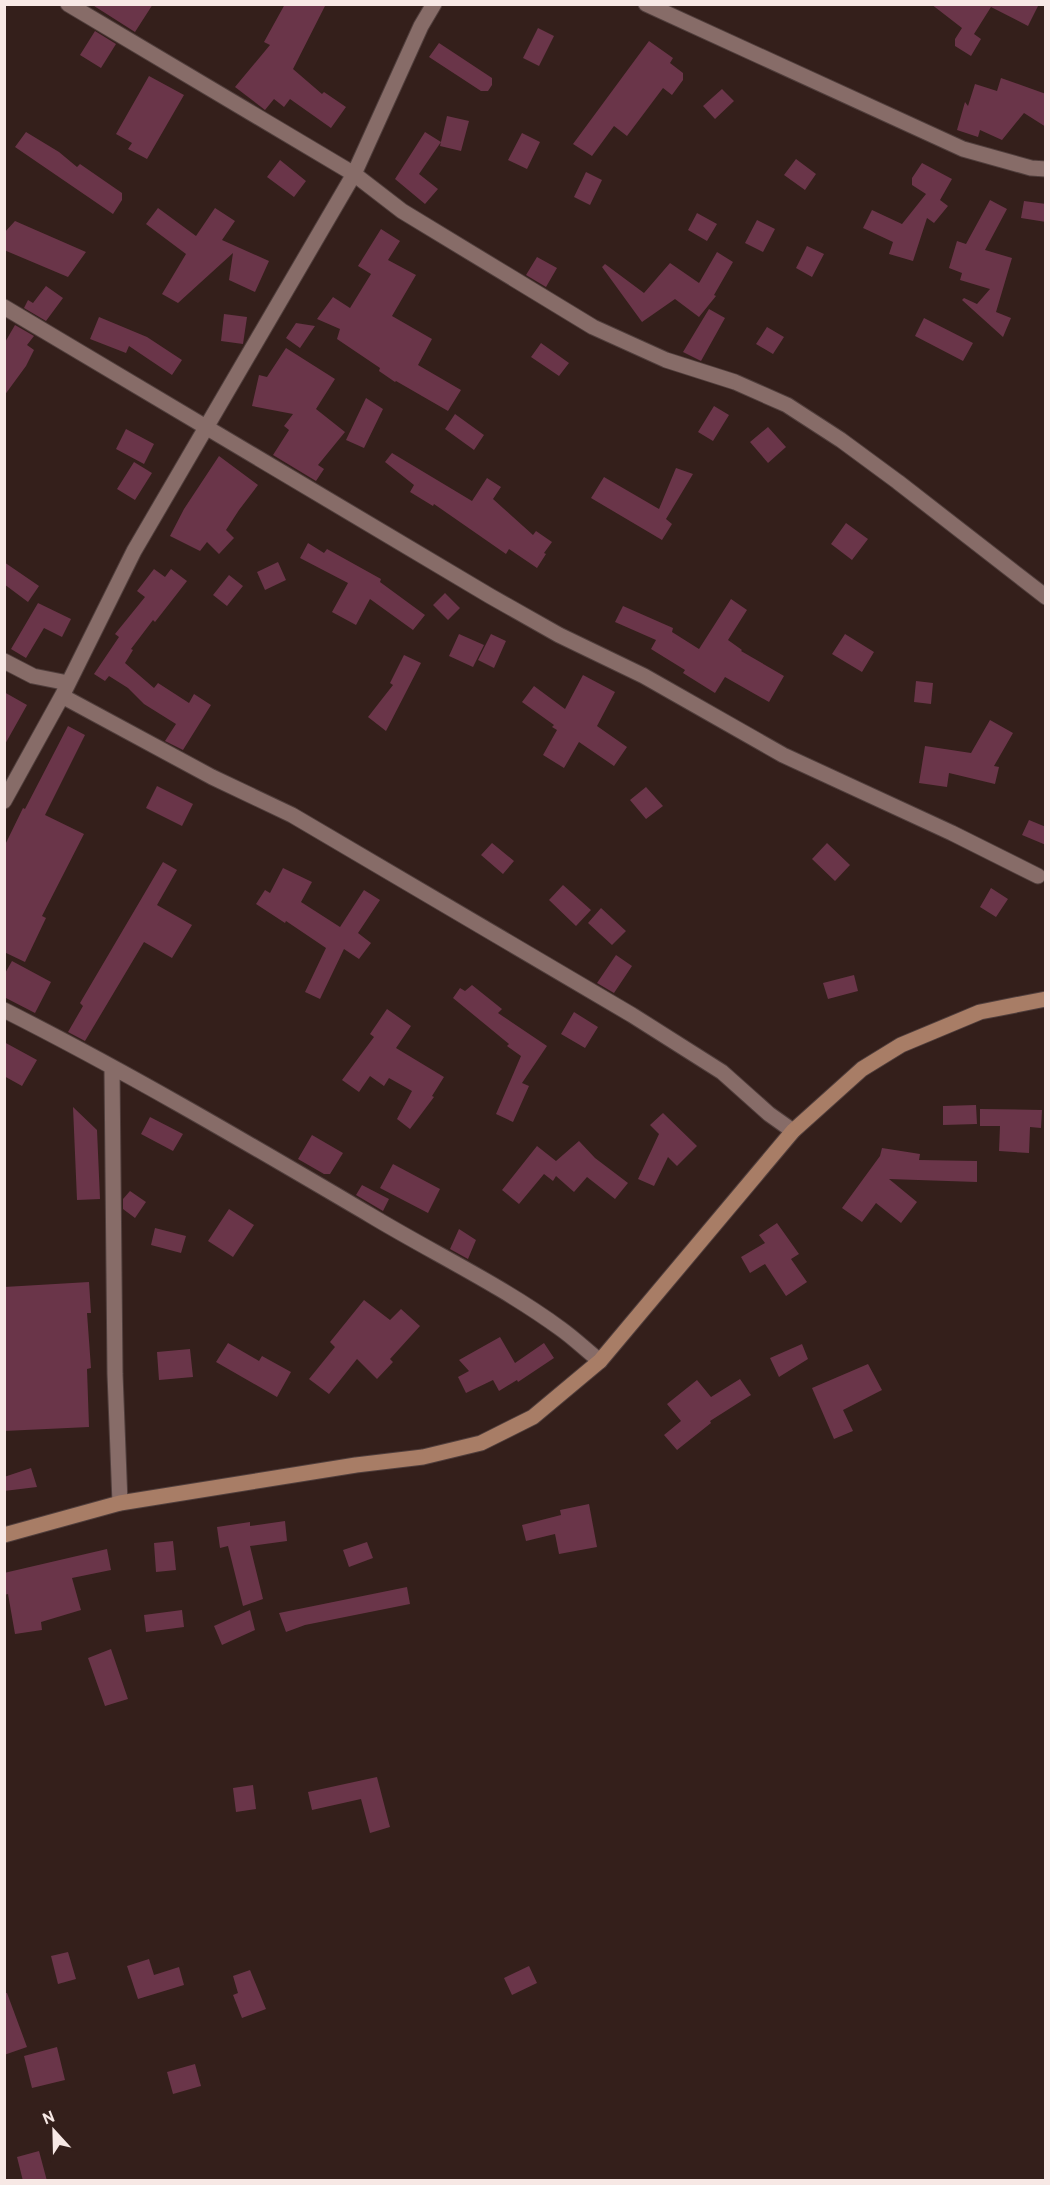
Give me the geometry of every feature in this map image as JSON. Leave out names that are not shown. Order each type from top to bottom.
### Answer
[{"type":"street","points":[[68,4],[354,174],[402,211],[593,327],[666,360],[735,382],[788,405],[851,447],[1046,597]]},
{"type":"street","points":[[4,801],[65,690],[134,551],[354,174],[421,26],[434,4]]},
{"type":"street","points":[[646,4],[963,149],[1030,168],[1046,169]]},
{"type":"street","points":[[4,307],[559,635],[644,676],[783,755],[952,833],[1038,876]]},
{"type":"street","points":[[4,661],[65,690],[212,777],[292,815],[632,1014],[722,1072],[769,1114],[793,1131]]},
{"type":"street","points":[[4,1535],[120,1503],[423,1457],[481,1443],[533,1417],[600,1361],[793,1131],[862,1069],[902,1045],[980,1012],[1046,999]]},
{"type":"street","points":[[4,1010],[187,1107],[395,1230],[497,1287],[561,1329],[600,1361]]},
{"type":"street","points":[[112,1069],[115,1362],[120,1503]]},
{"type":"building","points":[[91,4],[153,4],[135,32]]},
{"type":"building","points":[[285,4],[326,4],[293,69],[322,94],[324,92],[346,107],[331,128],[290,99],[284,107],[274,99],[265,110],[235,87],[270,45],[264,42]]},
{"type":"building","points":[[931,4],[1039,4],[1028,26],[991,7],[974,34],[981,39],[971,56],[955,46],[955,39],[962,28]]},
{"type":"building","points":[[538,28],[554,36],[539,66],[523,58]]},
{"type":"building","points":[[95,31],[116,44],[101,68],[80,55]]},
{"type":"building","points":[[649,41],[673,58],[670,63],[683,73],[683,80],[672,95],[663,88],[627,136],[614,126],[592,156],[573,144]]},
{"type":"building","points":[[439,43],[492,78],[492,85],[488,91],[481,91],[429,57]]},
{"type":"building","points":[[149,76],[184,95],[147,159],[128,149],[132,143],[116,134]]},
{"type":"building","points":[[1001,78],[1046,94],[1046,127],[1024,113],[1002,140],[980,130],[978,137],[957,130],[965,102],[968,106],[975,84],[997,91]]},
{"type":"building","points":[[722,89],[734,101],[715,119],[703,106]]},
{"type":"building","points":[[447,116],[469,121],[461,151],[440,146]]},
{"type":"building","points":[[26,132],[59,152],[77,167],[80,164],[122,193],[122,200],[113,214],[15,147]]},
{"type":"building","points":[[425,132],[441,142],[419,174],[438,189],[425,204],[395,179]]},
{"type":"building","points":[[522,133],[540,142],[527,169],[508,160]]},
{"type":"building","points":[[796,159],[816,174],[805,190],[784,175]]},
{"type":"building","points":[[280,160],[306,181],[294,197],[267,177]]},
{"type":"building","points":[[922,163],[952,179],[940,200],[948,206],[934,223],[927,218],[913,261],[889,254],[893,242],[863,228],[872,210],[902,224],[926,194],[912,185],[912,178]]},
{"type":"building","points":[[586,172],[602,180],[590,205],[574,197]]},
{"type":"building","points":[[990,200],[1007,209],[985,250],[1012,258],[996,312],[1011,318],[1003,337],[962,300],[964,298],[977,304],[990,289],[960,280],[962,273],[949,268],[957,241],[966,244]]},
{"type":"building","points":[[1024,201],[1046,204],[1046,222],[1021,218]]},
{"type":"building","points":[[158,208],[196,236],[215,208],[235,221],[222,240],[269,261],[255,292],[229,280],[233,253],[178,303],[162,294],[186,254],[146,224]]},
{"type":"building","points":[[697,213],[717,224],[707,241],[688,230]]},
{"type":"building","points":[[757,220],[775,229],[763,252],[745,243]]},
{"type":"building","points":[[15,221],[86,252],[68,277],[4,250],[4,233]]},
{"type":"building","points":[[381,229],[400,241],[388,260],[416,275],[392,316],[432,339],[418,365],[461,390],[448,411],[379,371],[380,368],[337,339],[340,329],[317,319],[333,297],[350,308],[371,274],[358,266]]},
{"type":"building","points":[[807,246],[824,254],[812,277],[796,268]]},
{"type":"building","points":[[717,252],[733,262],[714,295],[716,296],[699,317],[675,299],[642,322],[602,267],[605,264],[644,293],[670,263],[699,283]]},
{"type":"building","points":[[537,257],[557,268],[546,287],[526,275]]},
{"type":"building","points":[[46,286],[63,298],[46,321],[24,308],[28,300],[33,303]]},
{"type":"building","points":[[709,309],[725,318],[701,361],[683,352]]},
{"type":"building","points":[[224,314],[247,317],[243,344],[221,341]]},
{"type":"building","points":[[99,317],[147,337],[182,360],[172,375],[129,346],[126,353],[90,339]]},
{"type":"building","points":[[924,318],[973,343],[963,361],[915,336]]},
{"type":"building","points":[[296,323],[315,326],[300,348],[286,338]]},
{"type":"building","points":[[15,325],[34,336],[27,345],[34,350],[26,366],[4,396],[4,344]]},
{"type":"building","points":[[767,327],[784,337],[773,354],[756,344]]},
{"type":"building","points":[[541,343],[569,363],[559,376],[531,357]]},
{"type":"building","points":[[286,348],[335,379],[316,409],[345,432],[318,465],[324,469],[316,481],[273,455],[289,430],[284,426],[293,414],[252,406],[259,375],[267,377]]},
{"type":"building","points":[[366,398],[383,409],[364,448],[346,440]]},
{"type":"building","points":[[714,406],[729,415],[713,441],[698,432]]},
{"type":"building","points":[[455,414],[484,435],[474,450],[445,429]]},
{"type":"building","points":[[768,427],[786,447],[768,463],[750,442]]},
{"type":"building","points":[[126,429],[154,444],[144,464],[116,449]]},
{"type":"building","points":[[392,453],[472,501],[487,478],[501,487],[493,499],[533,535],[536,531],[552,542],[537,568],[509,549],[506,554],[434,504],[433,506],[410,492],[414,485],[385,462]]},
{"type":"building","points":[[219,456],[258,485],[226,530],[234,538],[219,554],[207,542],[200,551],[170,536],[184,509]]},
{"type":"building","points":[[134,462],[152,473],[135,500],[117,489]]},
{"type":"building","points":[[676,468],[693,474],[666,519],[672,524],[662,540],[591,498],[604,477],[659,509]]},
{"type":"building","points":[[846,523],[868,539],[852,560],[831,544]]},
{"type":"building","points":[[308,543],[324,553],[327,549],[381,579],[380,582],[425,615],[413,630],[370,599],[356,625],[332,612],[348,583],[300,558]]},
{"type":"building","points":[[4,562],[39,586],[28,602],[4,584]]},
{"type":"building","points":[[278,562],[286,580],[265,590],[257,572]]},
{"type":"building","points":[[154,569],[165,577],[171,569],[187,581],[131,649],[133,650],[125,663],[154,688],[158,683],[189,703],[194,694],[211,705],[183,750],[165,741],[176,724],[144,704],[128,688],[109,676],[105,681],[94,674],[119,637],[115,634],[145,597],[137,591]]},
{"type":"building","points":[[229,575],[243,586],[227,606],[213,595]]},
{"type":"building","points":[[445,593],[460,608],[448,620],[433,605]]},
{"type":"building","points":[[731,599],[747,610],[728,640],[741,651],[784,676],[769,702],[725,677],[715,693],[683,673],[685,670],[651,649],[656,640],[615,622],[623,606],[673,628],[672,632],[699,649]]},
{"type":"building","points":[[38,603],[71,619],[62,637],[44,628],[26,658],[11,649]]},
{"type":"building","points":[[459,634],[484,645],[473,667],[449,656]]},
{"type":"building","points":[[491,634],[506,641],[494,668],[478,660]]},
{"type":"building","points":[[845,634],[874,652],[862,672],[832,654]]},
{"type":"building","points":[[404,655],[421,663],[386,731],[368,717],[393,685],[390,683]]},
{"type":"building","points":[[583,675],[615,692],[597,726],[627,747],[614,766],[579,742],[564,768],[543,755],[557,730],[552,727],[554,725],[522,702],[534,686],[565,709]]},
{"type":"building","points":[[916,681],[933,683],[931,704],[914,702]]},
{"type":"building","points":[[4,692],[27,705],[4,746]]},
{"type":"building","points":[[990,720],[1013,733],[994,766],[999,767],[995,784],[949,773],[947,787],[919,783],[925,746],[971,753]]},
{"type":"building","points":[[68,726],[85,735],[45,815],[84,834],[42,916],[46,918],[25,962],[4,952],[4,847]]},
{"type":"building","points":[[157,786],[193,804],[182,826],[146,808]]},
{"type":"building","points":[[646,787],[663,806],[646,819],[630,800]]},
{"type":"building","points":[[1029,820],[1046,827],[1046,845],[1022,835]]},
{"type":"building","points":[[492,843],[514,861],[503,874],[481,855]]},
{"type":"building","points":[[827,843],[850,865],[835,881],[812,859]]},
{"type":"building","points":[[163,862],[177,870],[157,905],[192,925],[172,958],[144,942],[85,1041],[68,1032],[83,1006],[80,1003]]},
{"type":"building","points":[[283,868],[312,882],[301,902],[340,927],[364,890],[380,900],[358,933],[371,943],[359,959],[344,949],[320,999],[305,992],[326,948],[256,904],[265,890],[270,893]]},
{"type":"building","points":[[563,885],[591,910],[576,926],[549,900]]},
{"type":"building","points":[[991,888],[1008,899],[996,917],[980,907]]},
{"type":"building","points":[[601,908],[626,931],[612,945],[588,923]]},
{"type":"building","points":[[616,955],[632,966],[614,993],[597,983]]},
{"type":"building","points":[[12,961],[51,982],[35,1013],[4,997],[4,975]]},
{"type":"building","points":[[854,975],[858,991],[828,999],[823,983]]},
{"type":"building","points":[[472,985],[502,1009],[498,1013],[547,1046],[522,1083],[529,1086],[513,1122],[496,1114],[521,1056],[453,998],[460,988],[465,991]]},
{"type":"building","points":[[387,1009],[411,1026],[396,1048],[444,1077],[432,1096],[434,1097],[410,1129],[397,1119],[412,1091],[389,1078],[384,1086],[370,1076],[359,1092],[342,1080],[374,1037],[370,1034]]},
{"type":"building","points":[[574,1012],[598,1027],[585,1048],[561,1034]]},
{"type":"building","points":[[4,1042],[37,1060],[22,1086],[4,1076]]},
{"type":"building","points":[[976,1105],[977,1124],[943,1125],[943,1106]]},
{"type":"building","points":[[73,1107],[97,1130],[100,1199],[77,1200]]},
{"type":"building","points":[[980,1109],[1042,1110],[1041,1128],[1030,1127],[1029,1153],[999,1151],[1000,1126],[980,1126]]},
{"type":"building","points":[[663,1113],[697,1146],[677,1166],[668,1157],[654,1186],[638,1179],[659,1134],[650,1125]]},
{"type":"building","points":[[150,1117],[183,1134],[173,1151],[141,1134]]},
{"type":"building","points":[[312,1135],[343,1153],[330,1174],[324,1174],[298,1159]]},
{"type":"building","points":[[579,1141],[595,1158],[628,1183],[615,1199],[587,1177],[574,1192],[556,1176],[553,1181],[544,1174],[519,1204],[502,1190],[537,1146],[556,1161]]},
{"type":"building","points":[[882,1148],[920,1154],[919,1160],[977,1161],[977,1182],[889,1179],[917,1202],[901,1223],[876,1203],[862,1222],[842,1208],[880,1156]]},
{"type":"building","points":[[393,1164],[440,1189],[428,1213],[380,1188]]},
{"type":"building","points":[[362,1185],[389,1199],[383,1211],[356,1195]]},
{"type":"building","points":[[130,1191],[146,1202],[135,1218],[123,1209],[123,1199]]},
{"type":"building","points":[[229,1209],[254,1225],[233,1257],[208,1241]]},
{"type":"building","points":[[777,1223],[799,1254],[791,1259],[807,1282],[786,1296],[765,1264],[750,1273],[741,1257],[765,1243],[759,1235]]},
{"type":"building","points":[[155,1228],[186,1236],[181,1253],[151,1245]]},
{"type":"building","points":[[459,1229],[476,1240],[468,1259],[450,1249]]},
{"type":"building","points":[[89,1282],[91,1313],[87,1313],[91,1368],[87,1369],[89,1427],[4,1431],[4,1287]]},
{"type":"building","points":[[364,1300],[390,1320],[401,1309],[420,1326],[390,1359],[393,1362],[377,1379],[357,1359],[329,1394],[309,1379],[335,1347],[330,1342]]},
{"type":"building","points":[[500,1337],[515,1363],[544,1343],[554,1358],[518,1382],[517,1380],[499,1391],[493,1380],[466,1393],[458,1377],[469,1371],[459,1360]]},
{"type":"building","points":[[228,1343],[259,1361],[262,1356],[291,1372],[277,1397],[216,1362]]},
{"type":"building","points":[[802,1344],[808,1359],[779,1377],[770,1358]]},
{"type":"building","points":[[190,1349],[193,1377],[159,1380],[157,1352]]},
{"type":"building","points":[[868,1364],[882,1390],[843,1410],[853,1431],[834,1439],[812,1388]]},
{"type":"building","points":[[740,1379],[751,1395],[710,1421],[711,1423],[677,1450],[664,1435],[681,1421],[667,1404],[697,1380],[711,1397]]},
{"type":"building","points":[[31,1468],[37,1487],[4,1491],[4,1477]]},
{"type":"building","points":[[589,1504],[597,1547],[559,1554],[555,1534],[526,1541],[522,1525],[561,1515],[560,1510]]},
{"type":"building","points":[[285,1521],[287,1541],[250,1546],[263,1599],[243,1606],[228,1546],[220,1548],[217,1527],[250,1522],[250,1526]]},
{"type":"building","points":[[173,1541],[176,1570],[156,1572],[154,1543]]},
{"type":"building","points":[[367,1542],[373,1558],[349,1567],[343,1550]]},
{"type":"building","points":[[107,1549],[111,1570],[72,1578],[81,1610],[41,1622],[42,1630],[15,1634],[8,1594],[4,1595],[4,1573]]},
{"type":"building","points":[[407,1587],[410,1604],[305,1625],[286,1632],[279,1613]]},
{"type":"building","points":[[182,1610],[184,1627],[146,1632],[144,1615]]},
{"type":"building","points":[[250,1610],[255,1630],[222,1645],[214,1626]]},
{"type":"building","points":[[111,1649],[128,1699],[105,1706],[88,1658]]},
{"type":"building","points":[[377,1777],[390,1827],[370,1833],[361,1799],[312,1810],[308,1792]]},
{"type":"building","points":[[253,1785],[256,1809],[236,1812],[233,1788]]},
{"type":"building","points":[[68,1952],[76,1979],[58,1984],[51,1956]]},
{"type":"building","points":[[149,1959],[154,1975],[179,1967],[184,1985],[138,1999],[127,1966]]},
{"type":"building","points":[[529,1966],[537,1983],[512,1995],[504,1978]]},
{"type":"building","points":[[250,1970],[266,2009],[242,2018],[233,1995],[238,1993],[233,1976]]},
{"type":"building","points":[[4,1993],[7,1993],[27,2047],[4,2055]]},
{"type":"building","points":[[57,2047],[65,2080],[32,2088],[24,2056]]},
{"type":"building","points":[[195,2064],[201,2086],[173,2094],[167,2072]]},
{"type":"building","points":[[39,2151],[47,2181],[23,2181],[17,2157]]}]
